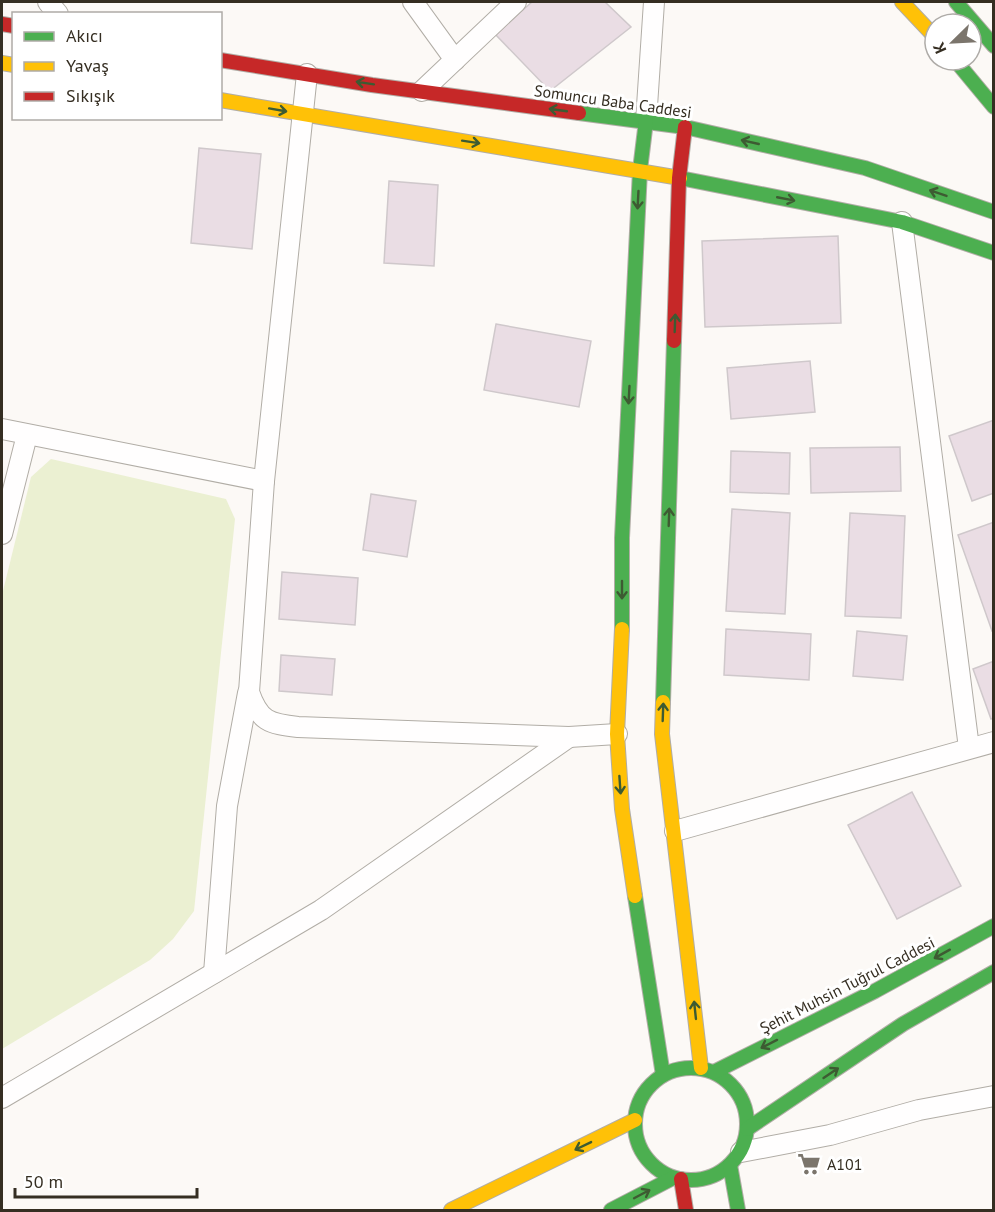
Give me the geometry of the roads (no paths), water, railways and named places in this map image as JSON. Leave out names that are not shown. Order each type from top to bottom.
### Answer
[{"type":"main road","points":[[902,2],[923,24]]},
{"type":"main road","points":[[956,2],[993,46]]},
{"type":"main road","name":"Somuncu Baba Caddesi","points":[[222,60],[422,91],[685,127],[865,168],[993,212]]},
{"type":"main road","points":[[965,72],[993,107]]},
{"type":"main road","points":[[222,100],[640,170],[902,222],[993,253]]},
{"type":"main road","points":[[646,121],[640,170],[622,538],[622,670],[617,734],[622,809],[663,1075]]},
{"type":"main road","points":[[685,127],[679,178],[662,734],[708,1070]]},
{"type":"main road","name":"Şehit Muhsin Tuğrul Caddesi","points":[[708,1070],[875,991],[993,926]]},
{"type":"main road","points":[[747,1129],[903,1024],[993,972]]},
{"type":"main road","points":[[686,1210],[677,1178],[655,1167],[645,1157],[639,1144],[635,1120],[642,1096],[652,1083],[663,1075],[681,1068],[708,1070],[728,1080],[739,1093],[746,1108],[747,1129],[735,1159],[738,1210]]},
{"type":"main road","points":[[451,1210],[635,1120]]},
{"type":"main road","points":[[611,1210],[677,1178],[708,1178],[735,1159]]},
{"type":"street","points":[[413,2],[455,60]]},
{"type":"street","points":[[422,91],[516,2]]},
{"type":"street","points":[[646,121],[654,2]]},
{"type":"street","points":[[214,973],[227,806],[249,692],[264,480],[307,74]]},
{"type":"street","points":[[902,222],[969,748]]},
{"type":"street","points":[[2,429],[264,480]]},
{"type":"street","points":[[2,534],[27,435]]},
{"type":"street","points":[[249,692],[255,709],[270,724],[569,737],[617,734]]},
{"type":"street","points":[[2,1098],[321,910],[569,737]]},
{"type":"street","points":[[675,831],[993,742]]},
{"type":"street","points":[[735,1159],[919,1110],[993,1096]]},
{"type":"place","name":"A101","points":[[809,1164]]}]
